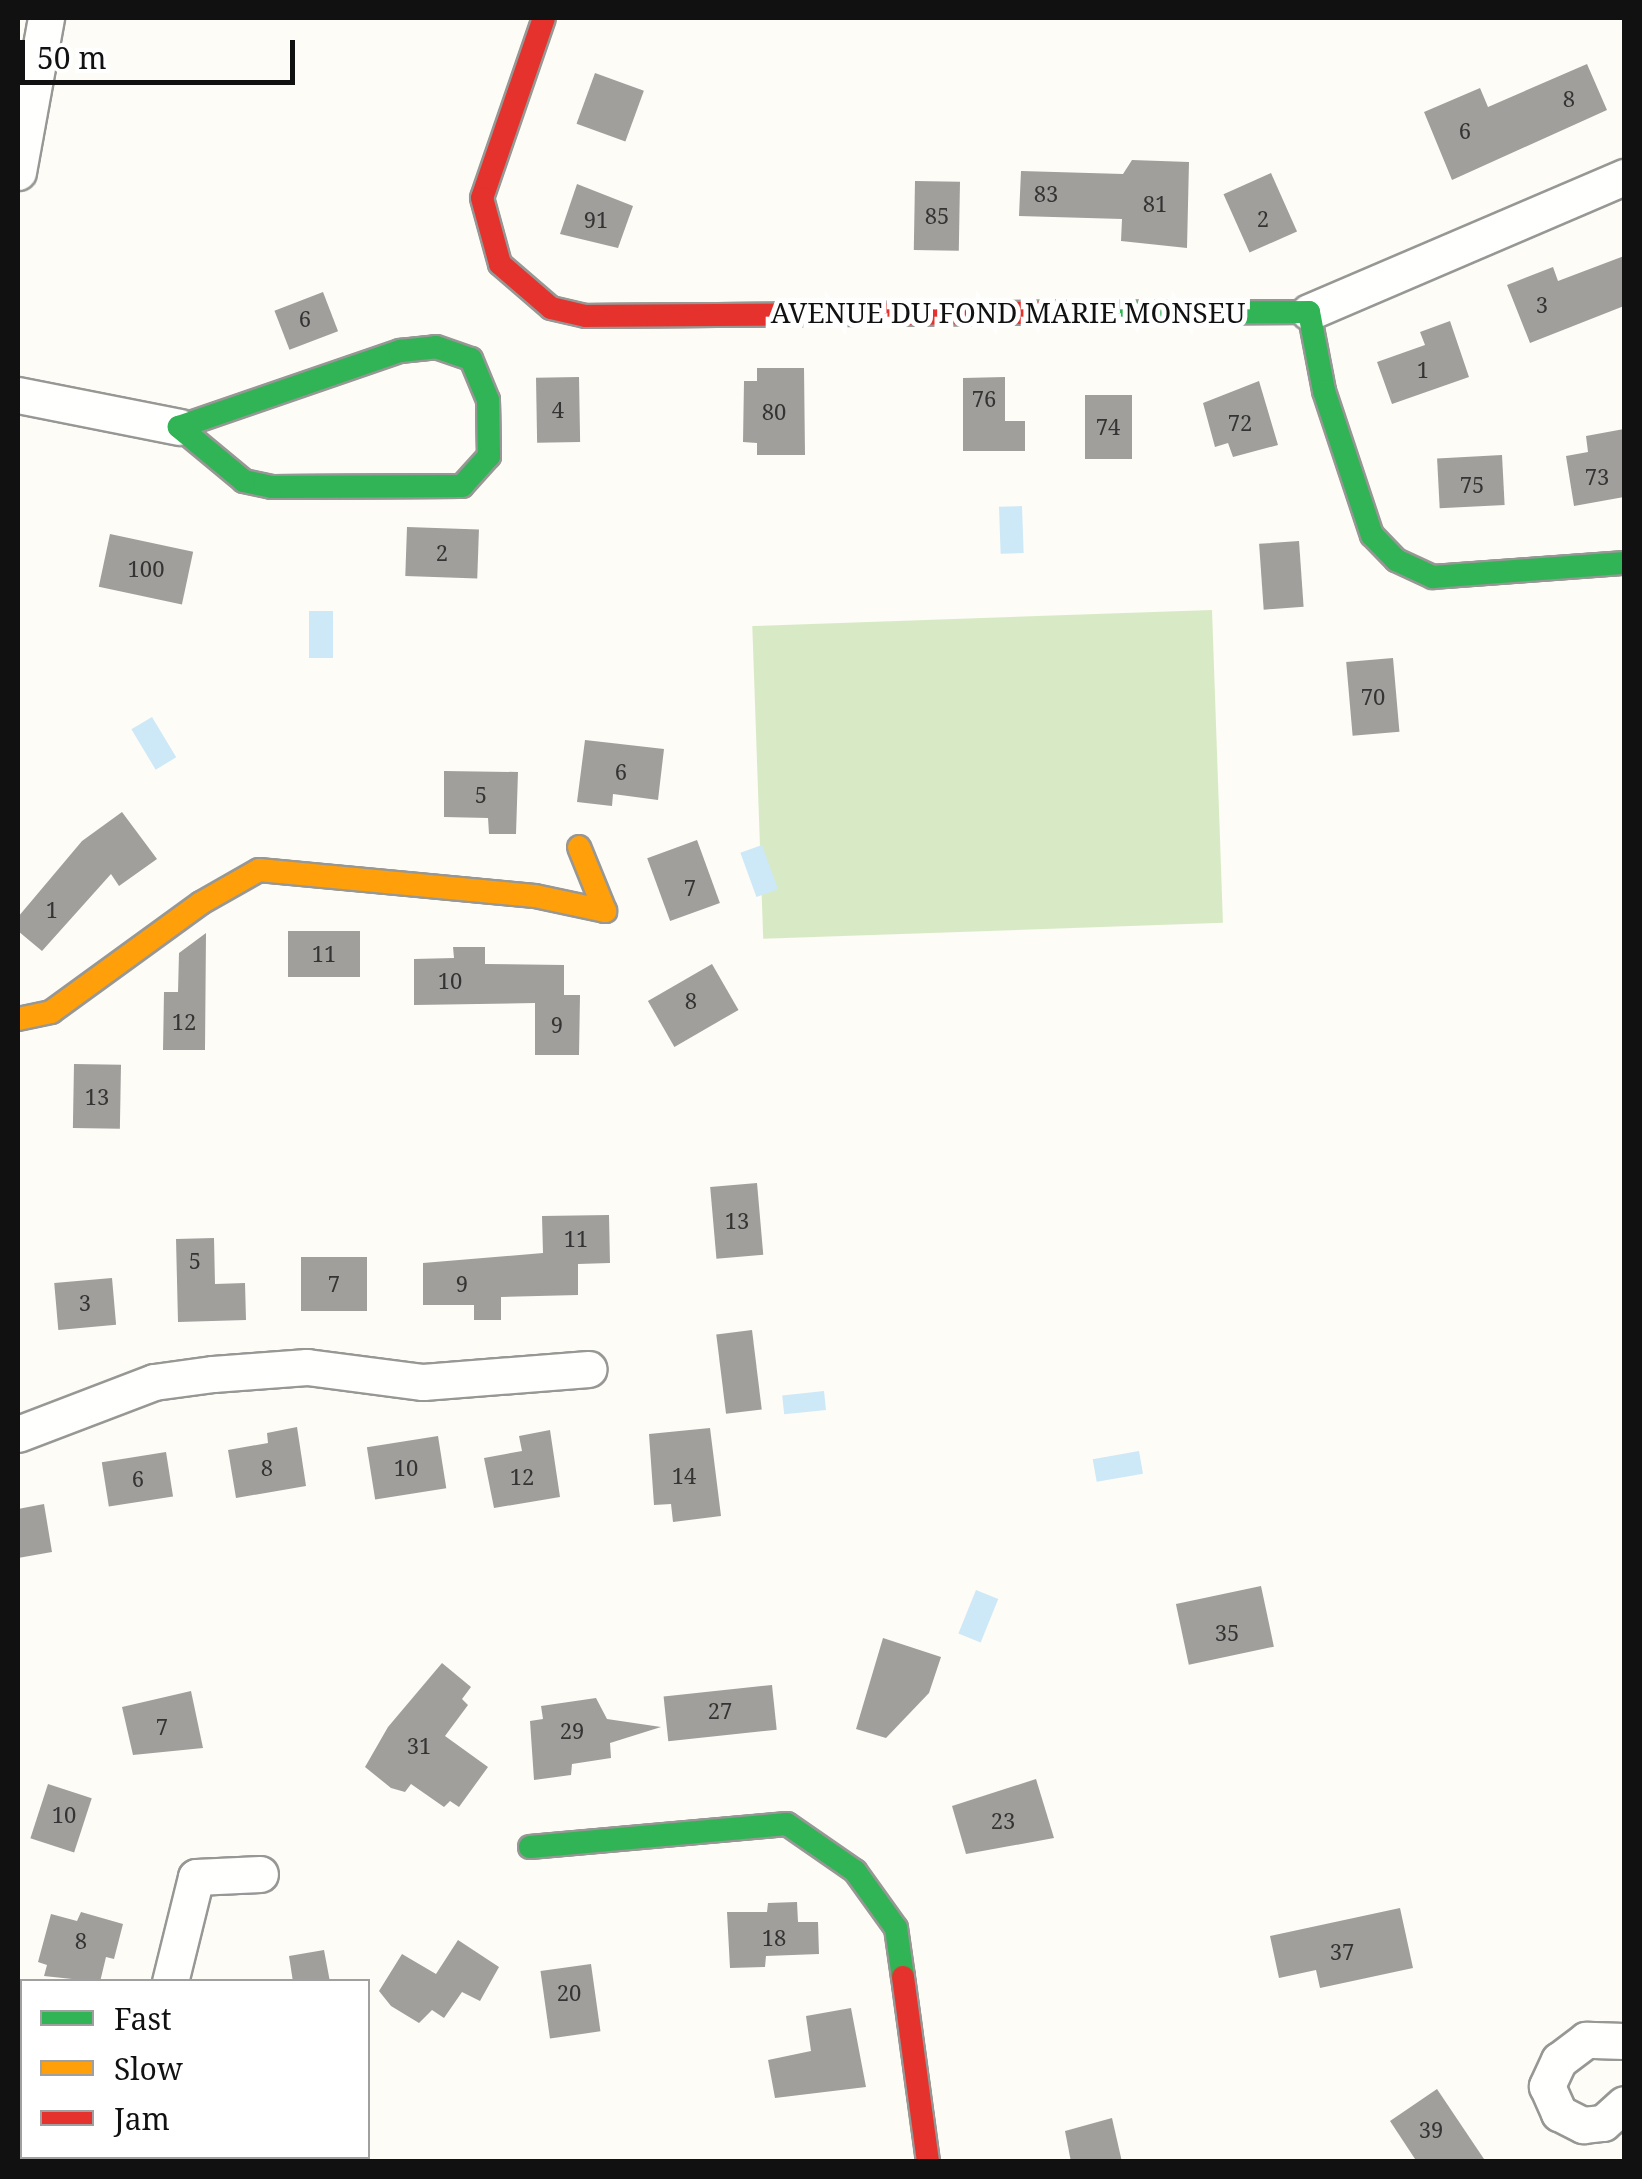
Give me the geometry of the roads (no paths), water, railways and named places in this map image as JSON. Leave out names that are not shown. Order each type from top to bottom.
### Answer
[{"type":"street","points":[[18,172],[46,18]]},
{"type":"street","name":"AVENUE DU FOND MARIE MONSEU","points":[[534,20],[482,198],[500,264],[551,308],[586,316],[1309,312]]},
{"type":"street","points":[[1624,176],[1309,312],[1324,392],[1372,535],[1396,560],[1433,577],[1624,563]]},
{"type":"street","points":[[18,395],[179,427],[244,481],[272,487],[446,489],[476,475],[489,456],[482,374],[471,359],[436,348],[400,351],[179,427]]},
{"type":"street","points":[[18,1020],[51,1012],[200,902],[259,870],[330,872],[604,910],[579,846]]},
{"type":"street","points":[[18,1434],[154,1382],[213,1374],[307,1367],[423,1382],[588,1369]]},
{"type":"street","points":[[530,1847],[788,1824],[855,1871],[896,1928],[928,2162]]},
{"type":"street","points":[[171,1979],[196,1877],[260,1874]]},
{"type":"street","points":[[1624,2040],[1586,2040],[1559,2060],[1547,2086],[1559,2113],[1584,2125],[1603,2123],[1624,2104]]},
{"type":"water","points":[[1022,506],[1024,553],[1001,554],[999,507]]},
{"type":"water","points":[[309,611],[333,611],[333,658],[309,658]]},
{"type":"water","points":[[152,717],[176,757],[156,770],[131,729]]},
{"type":"water","points":[[762,845],[778,889],[756,897],[740,853]]},
{"type":"water","points":[[824,1391],[826,1410],[784,1414],[782,1395]]},
{"type":"water","points":[[1139,1451],[1143,1474],[1097,1482],[1093,1459]]},
{"type":"water","points":[[976,1590],[998,1599],[981,1643],[958,1634]]}]
